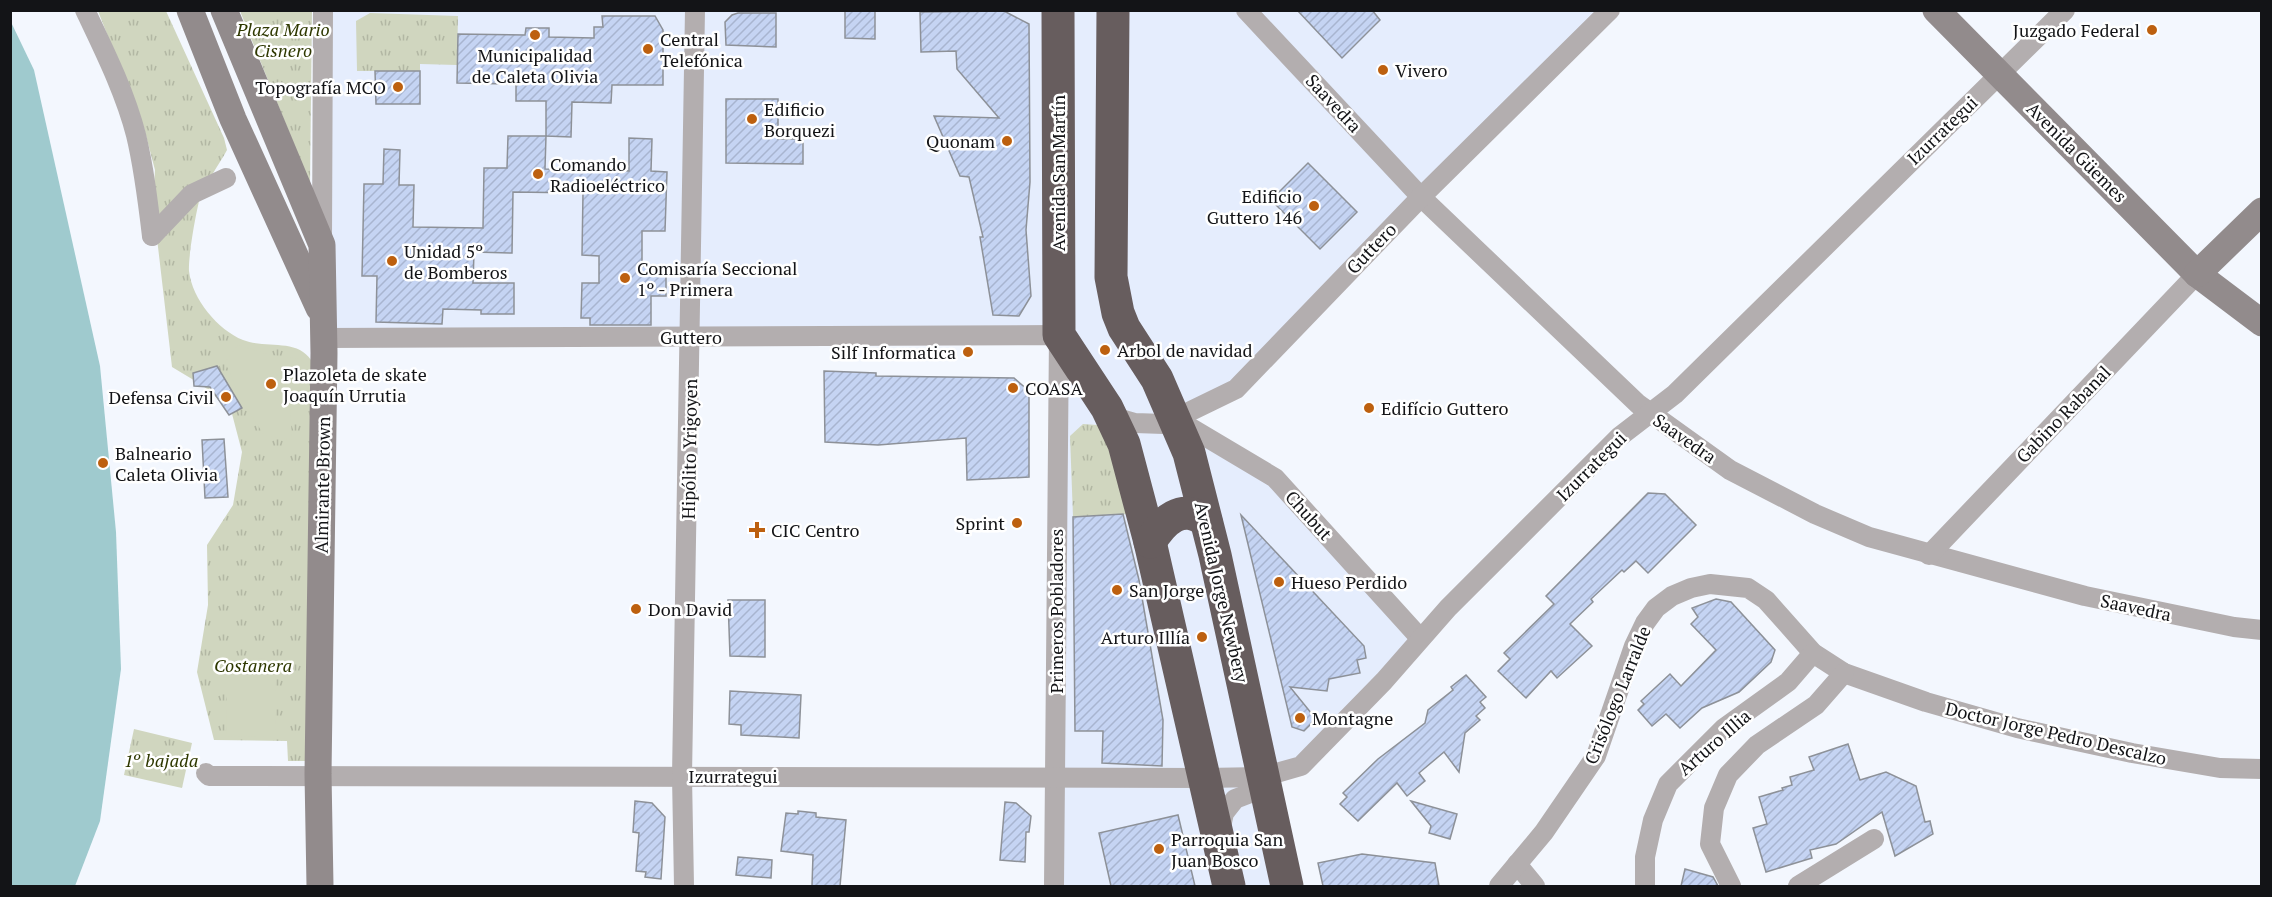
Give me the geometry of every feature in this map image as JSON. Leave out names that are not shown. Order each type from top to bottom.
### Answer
[{"type":"highway","name":"Avenida San Martín","points":[[1058,10],[1059,335]]},
{"type":"highway","name":"Avenida Jorge Newbery","points":[[1113,10],[1111,277],[1118,313],[1124,328],[1157,379],[1189,453],[1287,886]]},
{"type":"highway","points":[[1059,335],[1107,408],[1124,444],[1150,542],[1229,886]]},
{"type":"highway","points":[[1150,542],[1168,518],[1185,513],[1200,516],[1206,521]]},
{"type":"street","points":[[85,10],[101,44],[135,133],[144,175],[152,236],[192,194],[226,178]]},
{"type":"street","points":[[189,10],[324,327]]},
{"type":"street","points":[[199,10],[204,48]]},
{"type":"street","points":[[224,10],[322,245]]},
{"type":"street","name":"Almirante Brown","points":[[320,886],[318,774],[324,327],[323,10]]},
{"type":"street","name":"Hipólito Yrigoyen","points":[[684,886],[682,776],[695,10]]},
{"type":"street","name":"Saavedra","points":[[1246,10],[1421,197],[1650,414],[1730,470],[1815,514],[1869,537],[1929,555],[2085,596],[2234,627],[2261,629]]},
{"type":"street","name":"Guttero","points":[[1107,408],[1121,419],[1135,423],[1164,424],[1236,389],[1421,197],[1610,10]]},
{"type":"street","name":"Avenida Güemes","points":[[1936,10],[2198,274],[2262,323]]},
{"type":"street","name":"Izurrategui","points":[[206,773],[209,776],[318,774],[1205,778],[1262,777],[1301,766],[1384,681],[1420,638],[1619,437],[1675,394],[2065,10]]},
{"type":"street","points":[[2198,274],[2262,211]]},
{"type":"street","name":"Gabino Rabanal","points":[[1929,555],[2198,274]]},
{"type":"street","name":"Avenida Güemes","points":[[2220,291],[2262,339]]},
{"type":"street","name":"Guttero","points":[[324,327],[691,337],[1059,335]]},
{"type":"street","name":"Primeros Pobladores","points":[[1054,886],[1059,335]]},
{"type":"street","name":"Chubut","points":[[1176,419],[1275,478],[1420,638]]},
{"type":"street","name":"Doctor Jorge Pedro Descalzo","points":[[1710,584],[1748,588],[1766,600],[1813,653],[1844,673],[1926,702],[2017,728],[2143,755],[2220,768],[2262,769]]},
{"type":"street","name":"Crisólogo Larralde","points":[[1499,886],[1544,832],[1596,756],[1634,646],[1645,623],[1656,608],[1672,596],[1710,584]]},
{"type":"street","name":"Arturo Illia","points":[[1645,886],[1645,857],[1653,820],[1668,784],[1724,728],[1788,682],[1813,653]]},
{"type":"street","points":[[1731,886],[1710,844],[1714,808],[1728,775],[1756,746],[1816,705],[1844,673]]},
{"type":"street","name":"Izurrategui","points":[[1220,846],[1220,825],[1224,813],[1235,799],[1248,794],[1262,777]]},
{"type":"street","points":[[1798,886],[1874,839]]},
{"type":"street","points":[[1517,864],[1535,886]]},
{"type":"shaded area","points":[[323,11],[1610,11],[1236,389],[1176,419],[1275,478],[1420,638],[1319,749],[1262,777],[1287,886],[1054,886],[1059,335],[324,338]]},
{"type":"green space","name":"Costanera","points":[[98,11],[166,11],[224,138],[227,150],[200,198],[194,223],[189,271],[191,282],[201,302],[224,329],[243,340],[252,343],[289,346],[305,353],[311,360],[307,761],[288,761],[287,741],[214,740],[197,672],[208,605],[207,545],[233,505],[242,452],[231,410],[202,385],[172,367],[153,204],[155,170],[144,128]]},
{"type":"green space","name":"Plaza Mario Cisnero","points":[[240,11],[312,11],[310,184]]},
{"type":"green space","points":[[370,13],[458,16],[457,65],[420,64],[420,71],[357,71],[356,21]]},
{"type":"green space","name":"Plazoleta de skate Joaquín Urrutia","points":[[238,345],[270,355],[301,359],[308,368],[307,403],[290,402],[292,440],[264,435],[241,399],[225,362]]},
{"type":"green space","points":[[1083,424],[1097,425],[1105,429],[1129,514],[1073,517],[1070,436]]},
{"type":"green space","points":[[227,658],[276,659],[275,737],[226,736]]},
{"type":"green space","name":"1º bajada","points":[[134,729],[192,743],[182,788],[124,775]]},
{"type":"water","points":[[10,20],[34,70],[100,366],[116,532],[121,669],[100,821],[75,886],[11,886]]},
{"type":"building","points":[[1297,10],[1372,10],[1380,20],[1342,58]]},
{"type":"building","points":[[845,11],[875,11],[875,39],[845,38]]},
{"type":"building","points":[[1004,11],[1029,24],[1030,182],[1026,230],[1031,296],[1019,316],[993,315],[980,237],[983,237],[969,177],[960,176],[934,116],[999,118],[957,69],[956,51],[921,52],[920,12]]},
{"type":"building","points":[[738,13],[776,13],[776,47],[726,45],[725,22]]},
{"type":"building","name":"Municipalidad de Caleta Olivia","points":[[602,16],[655,16],[663,30],[663,85],[612,85],[611,103],[572,102],[571,137],[546,136],[546,101],[516,101],[516,84],[457,83],[458,34],[525,35],[526,28],[549,28],[549,37],[594,38],[594,27],[603,27]]},
{"type":"building","name":"Topografía MCO","points":[[375,71],[420,71],[420,104],[376,104]]},
{"type":"building","name":"Edificio Borquezi","points":[[726,99],[778,99],[778,139],[803,139],[803,164],[726,163]]},
{"type":"building","points":[[508,136],[546,136],[545,169],[629,171],[629,138],[652,139],[651,171],[667,172],[665,231],[642,231],[642,266],[666,266],[666,296],[651,296],[651,325],[590,325],[590,318],[581,318],[582,283],[599,283],[599,256],[582,255],[583,193],[513,192],[512,253],[474,252],[473,283],[514,283],[514,314],[481,314],[481,310],[443,309],[442,324],[376,322],[377,276],[362,276],[364,184],[383,184],[384,149],[400,150],[399,185],[414,185],[413,227],[483,228],[484,168],[507,168]]},
{"type":"building","name":"Edificio Guttero 146","points":[[1308,163],[1357,212],[1320,249],[1271,200]]},
{"type":"building","name":"Defensa Civil","points":[[217,366],[242,408],[229,415],[210,387],[194,386],[193,373]]},
{"type":"building","points":[[824,371],[876,373],[876,376],[1014,378],[1029,391],[1029,477],[967,480],[966,438],[878,445],[825,442]]},
{"type":"building","points":[[224,439],[228,497],[205,498],[202,440]]},
{"type":"building","points":[[1648,493],[1665,494],[1696,525],[1648,573],[1636,561],[1624,572],[1622,570],[1591,599],[1593,602],[1570,624],[1592,646],[1557,678],[1551,671],[1526,698],[1498,671],[1510,659],[1504,653],[1554,604],[1546,596]]},
{"type":"building","points":[[1123,514],[1139,580],[1163,720],[1162,766],[1102,763],[1103,731],[1075,731],[1073,517]]},
{"type":"building","points":[[1241,515],[1364,646],[1366,658],[1357,660],[1360,673],[1329,679],[1327,691],[1290,687],[1316,719],[1304,731],[1292,727]]},
{"type":"building","points":[[1716,599],[1731,602],[1775,650],[1771,662],[1739,692],[1702,708],[1680,728],[1666,714],[1652,726],[1638,710],[1644,704],[1641,701],[1670,674],[1681,686],[1716,650],[1691,624],[1698,617],[1692,608]]},
{"type":"building","points":[[728,600],[765,600],[765,657],[730,656]]},
{"type":"building","points":[[1466,675],[1486,697],[1480,702],[1485,708],[1476,716],[1480,720],[1465,733],[1459,772],[1444,752],[1419,773],[1425,781],[1407,796],[1397,783],[1358,821],[1340,804],[1347,797],[1343,793],[1378,759],[1425,723],[1428,710],[1453,690],[1451,687]]},
{"type":"building","points":[[730,691],[801,695],[799,738],[741,735],[741,725],[729,724]]},
{"type":"building","points":[[1848,744],[1860,780],[1886,772],[1916,786],[1925,822],[1930,821],[1933,834],[1895,856],[1882,812],[1836,844],[1810,850],[1812,858],[1766,872],[1753,828],[1767,824],[1759,797],[1792,785],[1790,777],[1814,770],[1809,757]]},
{"type":"building","points":[[635,801],[652,803],[665,817],[661,879],[645,877],[646,872],[636,871],[639,833],[633,832]]},
{"type":"building","points":[[1411,801],[1457,814],[1450,839],[1429,833],[1431,826]]},
{"type":"building","points":[[1005,802],[1016,803],[1031,816],[1029,832],[1026,832],[1025,862],[1000,860]]},
{"type":"building","points":[[798,811],[816,813],[816,817],[846,820],[840,886],[812,886],[813,855],[781,851],[786,813],[798,814]]},
{"type":"building","points":[[1178,815],[1195,886],[1111,886],[1099,833]]},
{"type":"building","points":[[1362,854],[1435,863],[1439,886],[1323,886],[1318,863]]},
{"type":"building","points":[[738,857],[772,860],[771,878],[736,875]]},
{"type":"building","points":[[1685,869],[1713,877],[1718,886],[1681,886]]},
{"type":"place","name":"Juzgado Federal","points":[[2152,30]]},
{"type":"place","name":"Municipalidad de Caleta Olivia","points":[[535,35]]},
{"type":"place","name":"Central Telefónica","points":[[648,49]]},
{"type":"place","name":"Vivero","points":[[1383,70]]},
{"type":"place","name":"Topografía MCO","points":[[398,87]]},
{"type":"place","name":"Edificio Borquezi","points":[[752,119]]},
{"type":"place","name":"Quonam","points":[[1007,141]]},
{"type":"place","name":"Comando Radioeléctrico","points":[[538,174]]},
{"type":"place","name":"Edificio Guttero 146","points":[[1314,206]]},
{"type":"place","name":"Unidad 5º de Bomberos","points":[[392,261]]},
{"type":"place","name":"Comisaría Seccional 1º - Primera","points":[[625,278]]},
{"type":"place","name":"Arbol de navidad","points":[[1105,350]]},
{"type":"place","name":"Silf Informatica","points":[[968,352]]},
{"type":"place","name":"Plazoleta de skate Joaquín Urrutia","points":[[271,384]]},
{"type":"place","name":"COASA","points":[[1013,388]]},
{"type":"place","name":"Defensa Civil","points":[[226,397]]},
{"type":"place","name":"Edifício Guttero","points":[[1369,408]]},
{"type":"place","name":"Balneario Caleta Olivia","points":[[103,463]]},
{"type":"place","name":"Sprint","points":[[1017,523]]},
{"type":"place","name":"CIC Centro","points":[[757,530]]},
{"type":"place","name":"Hueso Perdido","points":[[1279,582]]},
{"type":"place","name":"San Jorge","points":[[1117,590]]},
{"type":"place","name":"Don David","points":[[636,609]]},
{"type":"place","name":"Arturo Illía","points":[[1202,637]]},
{"type":"place","name":"Montagne","points":[[1300,718]]},
{"type":"place","name":"Parroquia San Juan Bosco","points":[[1159,849]]}]
